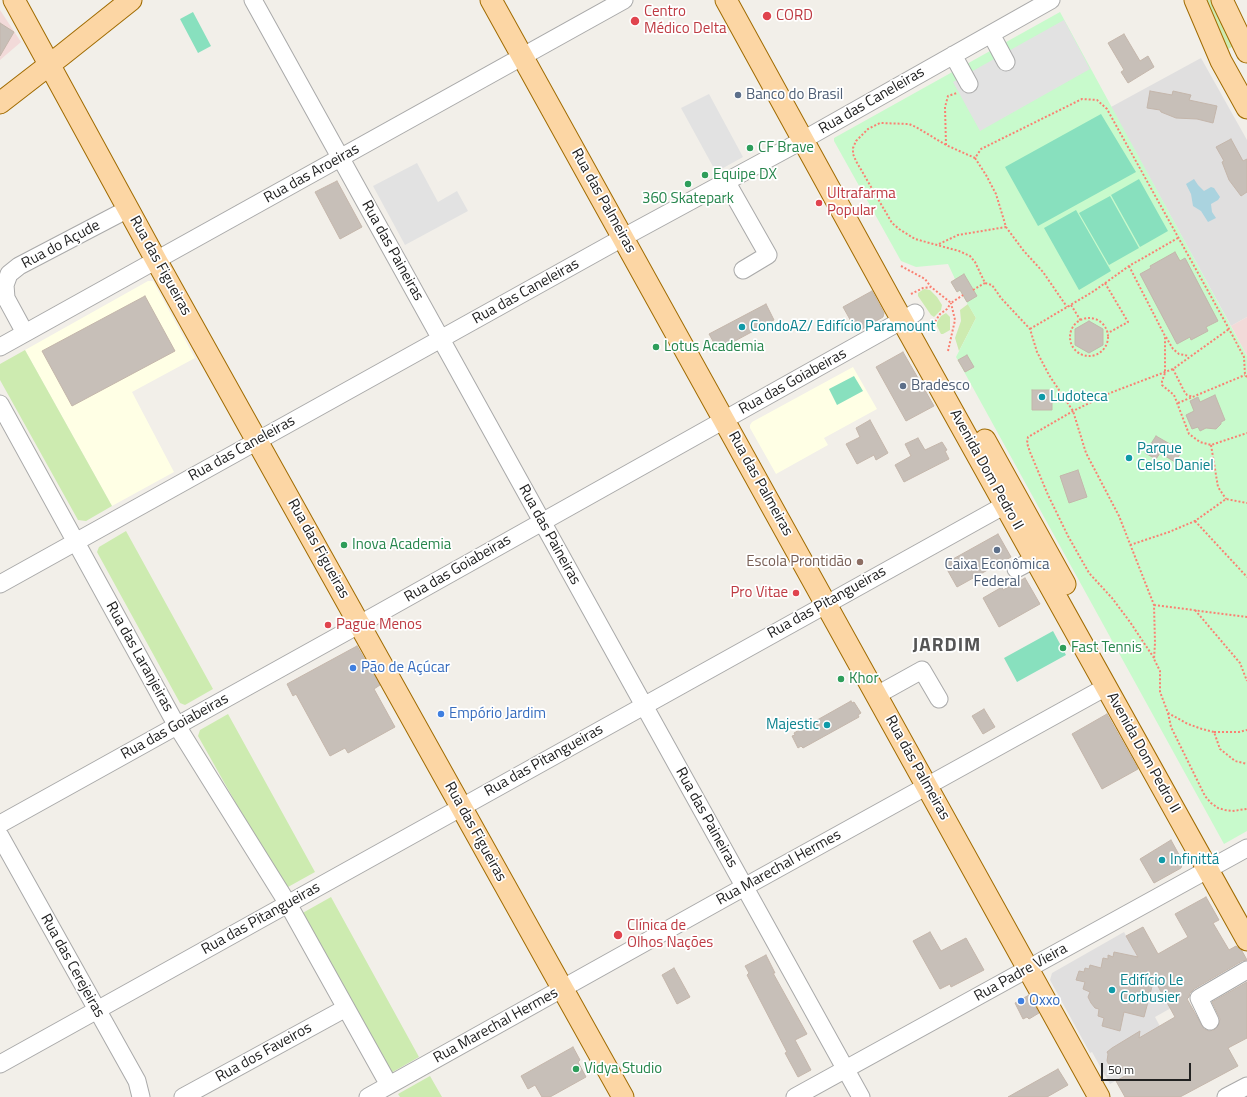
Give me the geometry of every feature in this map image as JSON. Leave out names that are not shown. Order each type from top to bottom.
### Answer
[{"type":"main road","name":"Rua das Figueiras","points":[[14,0],[156,260],[623,1097]]},
{"type":"main road","points":[[0,103],[131,0]]},
{"type":"main road","name":"Rua das Palmeiras","points":[[491,0],[624,237],[1099,1097]]},
{"type":"main road","name":"Avenida Dom Pedro II","points":[[726,0],[809,137],[909,309],[1214,866],[1247,940]]},
{"type":"main road","name":"Avenida Dom Pedro II","points":[[742,0],[809,137]]},
{"type":"main road","points":[[1195,0],[1221,61],[1247,108]]},
{"type":"main road","points":[[1226,6],[1247,52]]},
{"type":"main road","points":[[1221,61],[1226,55],[1233,53],[1239,54],[1247,59]]},
{"type":"main road","name":"Avenida Dom Pedro II","points":[[909,309],[1005,504],[1106,687],[1214,866],[1247,910]]},
{"type":"street","name":"Rua das Paineiras","points":[[253,0],[861,1097]]},
{"type":"street","name":"Rua das Aroeiras","points":[[0,347],[522,57],[602,5],[624,0]]},
{"type":"street","name":"Rua das Caneleiras","points":[[0,584],[624,237],[809,137],[991,34],[1034,4],[1051,0]]},
{"type":"street","points":[[991,34],[1006,62]]},
{"type":"street","points":[[953,55],[965,88]]},
{"type":"street","points":[[726,182],[768,255],[743,270]]},
{"type":"street","name":"Rua do Açude","points":[[25,333],[6,298],[4,285],[9,274],[19,266],[128,209]]},
{"type":"street","name":"Rua das Goiabeiras","points":[[0,824],[725,420],[909,309]]},
{"type":"street","name":"Rua das Laranjeiras","points":[[0,404],[177,726],[288,904],[389,1086]]},
{"type":"street","name":"Rua das Pitangueiras","points":[[0,1064],[1005,504]]},
{"type":"street","points":[[1016,569],[1035,559]]},
{"type":"street","points":[[877,695],[922,670],[939,699]]},
{"type":"street","name":"Rua Marechal Hermes","points":[[368,1097],[1106,687]]},
{"type":"street","name":"Rua das Cerejeiras","points":[[0,836],[137,1081],[141,1097]]},
{"type":"street","name":"Rua Padre Vieira","points":[[795,1097],[1247,848]]},
{"type":"street","points":[[1210,1021],[1199,998],[1247,970]]},
{"type":"street","name":"Rua dos Faveiros","points":[[183,1097],[346,1008]]},
{"type":"street","points":[[1226,1097],[1247,1086]]},
{"type":"path","points":[[946,145],[945,107],[948,96],[965,88]]},
{"type":"path","points":[[975,158],[982,149],[1082,99],[1097,100],[1107,109],[1244,357],[1246,376],[1177,403]]},
{"type":"path","points":[[985,283],[975,262],[970,256],[939,244],[915,239],[899,229],[892,222],[853,154],[853,148],[856,141],[868,129],[876,124],[884,122],[909,124],[946,145],[975,158],[996,194],[1006,226],[1023,250],[1043,272],[1067,308]]},
{"type":"path","points":[[939,244],[958,236],[1006,226]]},
{"type":"path","points":[[1030,329],[1067,308],[1129,266],[1178,238]]},
{"type":"path","points":[[901,266],[925,279],[931,287],[951,303],[955,320],[948,351]]},
{"type":"path","points":[[1129,266],[1173,349],[1179,354],[1190,356]]},
{"type":"path","points":[[973,290],[985,283],[992,285],[1001,298],[1030,329],[1037,352],[1049,375],[1073,411],[1086,454],[1119,516],[1154,605],[1156,643],[1154,659]]},
{"type":"path","points":[[1105,283],[1128,322],[1108,333]]},
{"type":"path","points":[[909,309],[923,288],[931,287]]},
{"type":"path","points":[[933,325],[951,303],[963,295]]},
{"type":"path","points":[[1071,305],[1080,321]]},
{"type":"path","points":[[1086,319],[1098,320],[1108,333],[1106,346],[1096,355],[1084,355],[1078,353],[1071,342],[1070,336],[1072,330],[1075,324],[1080,321],[1086,319]]},
{"type":"path","points":[[1229,329],[1173,368],[1110,393],[1073,411],[1028,437],[1027,443],[1048,495],[1068,536],[1085,566],[1130,622],[1154,659],[1160,671],[1160,692],[1172,728],[1200,788],[1208,800],[1218,808],[1232,811],[1247,809]]},
{"type":"path","points":[[1165,336],[1165,372],[1162,385],[1174,395],[1188,434],[1200,442],[1211,446],[1247,433]]},
{"type":"path","points":[[1173,368],[1184,391],[1187,395],[1193,397]]},
{"type":"path","points":[[1211,446],[1218,487],[1226,499],[1247,503]]},
{"type":"path","points":[[1130,545],[1169,532],[1195,521],[1226,499]]},
{"type":"path","points":[[1195,521],[1247,577]]},
{"type":"path","points":[[1154,605],[1247,617]]},
{"type":"path","points":[[1195,610],[1240,663],[1247,681]]},
{"type":"path","points":[[1168,713],[1202,730],[1214,732],[1239,732],[1247,730]]},
{"type":"path","points":[[1214,732],[1220,749],[1235,761],[1247,764]]},
{"type":"shaded area","points":[[0,10],[21,42],[0,60]]},
{"type":"shaded area","points":[[1064,20],[1090,69],[980,131],[953,82]]},
{"type":"shaded area","points":[[1201,58],[1247,140],[1247,317],[1231,326],[1111,107]]},
{"type":"shaded area","points":[[709,94],[743,157],[716,172],[681,108]]},
{"type":"shaded area","points":[[417,163],[438,202],[457,191],[468,211],[405,245],[373,186]]},
{"type":"shaded area","points":[[148,281],[153,281],[195,358],[132,392],[174,472],[112,506],[25,350]]},
{"type":"shaded area","points":[[1247,317],[1247,356],[1231,326]]},
{"type":"shaded area","points":[[853,367],[877,409],[824,438],[828,445],[776,474],[750,428],[752,422]]},
{"type":"shaded area","points":[[1124,932],[1150,979],[1153,977],[1171,1008],[1155,1017],[1172,1049],[1110,1084],[1092,1052],[1090,1053],[1050,980],[1052,973]]},
{"type":"green space","points":[[1202,0],[1213,0],[1234,46],[1224,51]]},
{"type":"green space","points":[[193,12],[211,46],[198,53],[180,19]]},
{"type":"green space","name":"Parque Celso Daniel","points":[[1060,12],[1247,356],[1247,831],[1224,844],[956,357],[976,318],[960,291],[957,292],[951,282],[955,279],[948,264],[916,267],[901,261],[834,141],[834,138]]},
{"type":"green space","points":[[1101,114],[1136,172],[1038,226],[1005,167]]},
{"type":"green space","points":[[1139,179],[1168,231],[1140,247],[1111,195]]},
{"type":"green space","points":[[1110,196],[1139,248],[1109,265],[1079,213]]},
{"type":"green space","points":[[1076,210],[1111,271],[1079,290],[1044,228]]},
{"type":"green space","points":[[924,289],[930,290],[942,305],[941,310],[934,317],[918,296],[918,293]]},
{"type":"green space","points":[[968,304],[976,318],[959,351],[955,338],[961,321],[960,310]]},
{"type":"green space","points":[[946,313],[950,317],[950,330],[941,334],[936,324],[941,316]]},
{"type":"green space","points":[[25,350],[112,506],[86,521],[78,520],[0,380],[0,364]]},
{"type":"green space","points":[[854,376],[863,391],[837,405],[829,389]]},
{"type":"green space","points":[[126,531],[213,689],[185,705],[180,703],[97,552],[99,547]]},
{"type":"green space","points":[[1053,631],[1066,655],[1017,682],[1004,658]]},
{"type":"green space","points":[[228,714],[315,872],[288,887],[282,885],[198,736],[200,730]]},
{"type":"green space","points":[[331,897],[419,1057],[391,1073],[299,915]]},
{"type":"green space","points":[[430,1076],[442,1097],[400,1097],[398,1094]]},
{"type":"water","points":[[1194,179],[1204,191],[1211,187],[1214,188],[1220,197],[1211,204],[1212,212],[1216,218],[1208,222],[1201,211],[1193,206],[1191,194],[1186,184]]},
{"type":"building","points":[[0,23],[14,32],[0,56]]},
{"type":"building","points":[[1124,34],[1140,61],[1148,56],[1154,67],[1128,83],[1121,72],[1124,70],[1108,43]]},
{"type":"building","points":[[1150,91],[1172,95],[1173,91],[1191,95],[1189,100],[1217,106],[1213,123],[1197,119],[1176,118],[1161,112],[1160,110],[1147,108]]},
{"type":"building","points":[[1231,139],[1243,161],[1247,159],[1247,192],[1241,196],[1229,180],[1222,162],[1224,161],[1216,147]]},
{"type":"building","points":[[337,181],[362,227],[340,239],[315,192]]},
{"type":"building","points":[[1175,252],[1180,261],[1185,258],[1218,321],[1206,327],[1208,331],[1191,340],[1190,337],[1177,344],[1140,274],[1151,268],[1150,266]]},
{"type":"building","points":[[964,274],[977,296],[967,302],[960,290],[957,292],[951,282]]},
{"type":"building","points":[[872,291],[884,313],[883,317],[857,332],[843,307]]},
{"type":"building","points":[[145,296],[175,351],[72,406],[42,351]]},
{"type":"building","name":"CondoAZ/ Edifício Paramount","points":[[766,304],[774,320],[718,350],[709,334]]},
{"type":"building","points":[[1089,321],[1103,329],[1103,345],[1089,353],[1075,345],[1075,329]]},
{"type":"building","name":"Bradesco","points":[[903,352],[934,406],[906,421],[876,367]]},
{"type":"building","points":[[967,355],[974,367],[965,372],[958,360]]},
{"type":"building","name":"Ludoteca","points":[[1032,390],[1052,390],[1052,410],[1032,410]]},
{"type":"building","points":[[1215,395],[1225,420],[1221,422],[1216,429],[1206,428],[1200,431],[1198,427],[1192,429],[1186,415],[1194,411],[1190,401],[1198,397],[1200,402]]},
{"type":"building","points":[[870,420],[888,453],[876,460],[874,455],[857,464],[846,444],[860,437],[856,428]]},
{"type":"building","points":[[1156,436],[1182,451],[1175,462],[1160,453],[1156,459],[1145,453]]},
{"type":"building","points":[[918,438],[925,450],[942,442],[947,450],[945,451],[949,459],[904,482],[895,465],[911,456],[905,444]]},
{"type":"building","points":[[1078,470],[1087,497],[1069,503],[1060,476]]},
{"type":"building","points":[[998,534],[1011,557],[957,587],[944,564]]},
{"type":"building","points":[[1025,578],[1040,604],[999,627],[983,598],[1002,587],[1003,590]]},
{"type":"building","points":[[357,646],[380,685],[374,689],[395,727],[348,753],[345,748],[330,756],[296,694],[293,696],[287,684]]},
{"type":"building","name":"Majestic","points":[[851,701],[852,703],[854,702],[861,713],[858,715],[859,717],[803,748],[801,746],[798,748],[792,736],[795,735],[794,733]]},
{"type":"building","points":[[984,709],[995,727],[983,734],[972,716]]},
{"type":"building","points":[[1107,714],[1138,769],[1102,789],[1072,734]]},
{"type":"building","name":"Infinittá","points":[[1171,840],[1183,862],[1181,868],[1154,883],[1140,859]]},
{"type":"building","points":[[1206,897],[1219,920],[1213,923],[1229,950],[1236,946],[1242,951],[1247,960],[1242,961],[1194,989],[1187,999],[1204,1029],[1209,1031],[1214,1030],[1218,1026],[1220,1019],[1212,1002],[1247,982],[1247,1038],[1228,1048],[1238,1066],[1180,1097],[1125,1097],[1116,1081],[1132,1072],[1110,1067],[1107,1061],[1107,1052],[1140,1031],[1139,1038],[1175,1017],[1154,979],[1144,1017],[1124,1012],[1120,1031],[1102,1026],[1104,1018],[1098,1016],[1099,1009],[1095,1008],[1091,1003],[1088,997],[1090,992],[1083,989],[1085,982],[1076,980],[1079,971],[1084,972],[1085,968],[1089,969],[1090,965],[1101,968],[1103,958],[1108,959],[1108,955],[1113,957],[1114,952],[1138,957],[1126,936],[1143,927],[1158,954],[1188,937],[1175,914]]},
{"type":"building","points":[[930,932],[941,951],[966,938],[984,970],[951,987],[950,984],[940,989],[913,941]]},
{"type":"building","points":[[766,955],[775,973],[773,973],[807,1034],[795,1040],[811,1070],[798,1077],[785,1053],[787,1052],[747,975],[749,973],[745,966]]},
{"type":"building","points":[[674,968],[690,997],[677,1004],[662,975]]},
{"type":"building","points":[[1029,995],[1039,1013],[1029,1019],[1027,1017],[1023,1019],[1015,1003]]},
{"type":"building","points":[[573,1047],[580,1060],[578,1062],[586,1077],[550,1097],[542,1097],[535,1085],[528,1089],[521,1076]]},
{"type":"building","points":[[1058,1069],[1068,1085],[1047,1097],[1008,1097]]},
{"type":"place","name":"CORD","points":[[767,16]]},
{"type":"place","name":"Centro Médico Delta","points":[[635,21]]},
{"type":"place","name":"Banco do Brasil","points":[[738,95]]},
{"type":"place","name":"CF Brave","points":[[750,148]]},
{"type":"place","name":"Equipe DX","points":[[705,175]]},
{"type":"place","name":"360 Skatepark","points":[[688,184]]},
{"type":"place","name":"Ultrafarma Popular","points":[[819,203]]},
{"type":"place","name":"CondoAZ/ Edifício Paramount","points":[[742,327]]},
{"type":"place","name":"Lotus Academia","points":[[656,347]]},
{"type":"place","name":"Bradesco","points":[[903,386]]},
{"type":"place","name":"Ludoteca","points":[[1042,397]]},
{"type":"place","name":"Parque Celso Daniel","points":[[1129,458]]},
{"type":"place","name":"Inova Academia","points":[[344,545]]},
{"type":"place","name":"Caixa Econômica Federal","points":[[997,550]]},
{"type":"place","name":"Escola Prontidão","points":[[860,562]]},
{"type":"place","name":"Pro Vitae","points":[[796,593]]},
{"type":"place","name":"Pague Menos","points":[[328,625]]},
{"type":"place","name":"Fast Tennis","points":[[1063,648]]},
{"type":"place","name":"Pão de Açúcar","points":[[353,668]]},
{"type":"place","name":"Khor","points":[[841,679]]},
{"type":"place","name":"Empório Jardim","points":[[441,714]]},
{"type":"place","name":"Majestic","points":[[827,725]]},
{"type":"place","name":"Infinittá","points":[[1162,860]]},
{"type":"place","name":"Clínica de Olhos Nações","points":[[618,935]]},
{"type":"place","name":"Edifício Le Corbusier","points":[[1112,990]]},
{"type":"place","name":"Oxxo","points":[[1021,1001]]},
{"type":"place","name":"Vidya Studio","points":[[576,1069]]},
{"type":"district","name":"JARDIM","points":[[947,646]]}]
